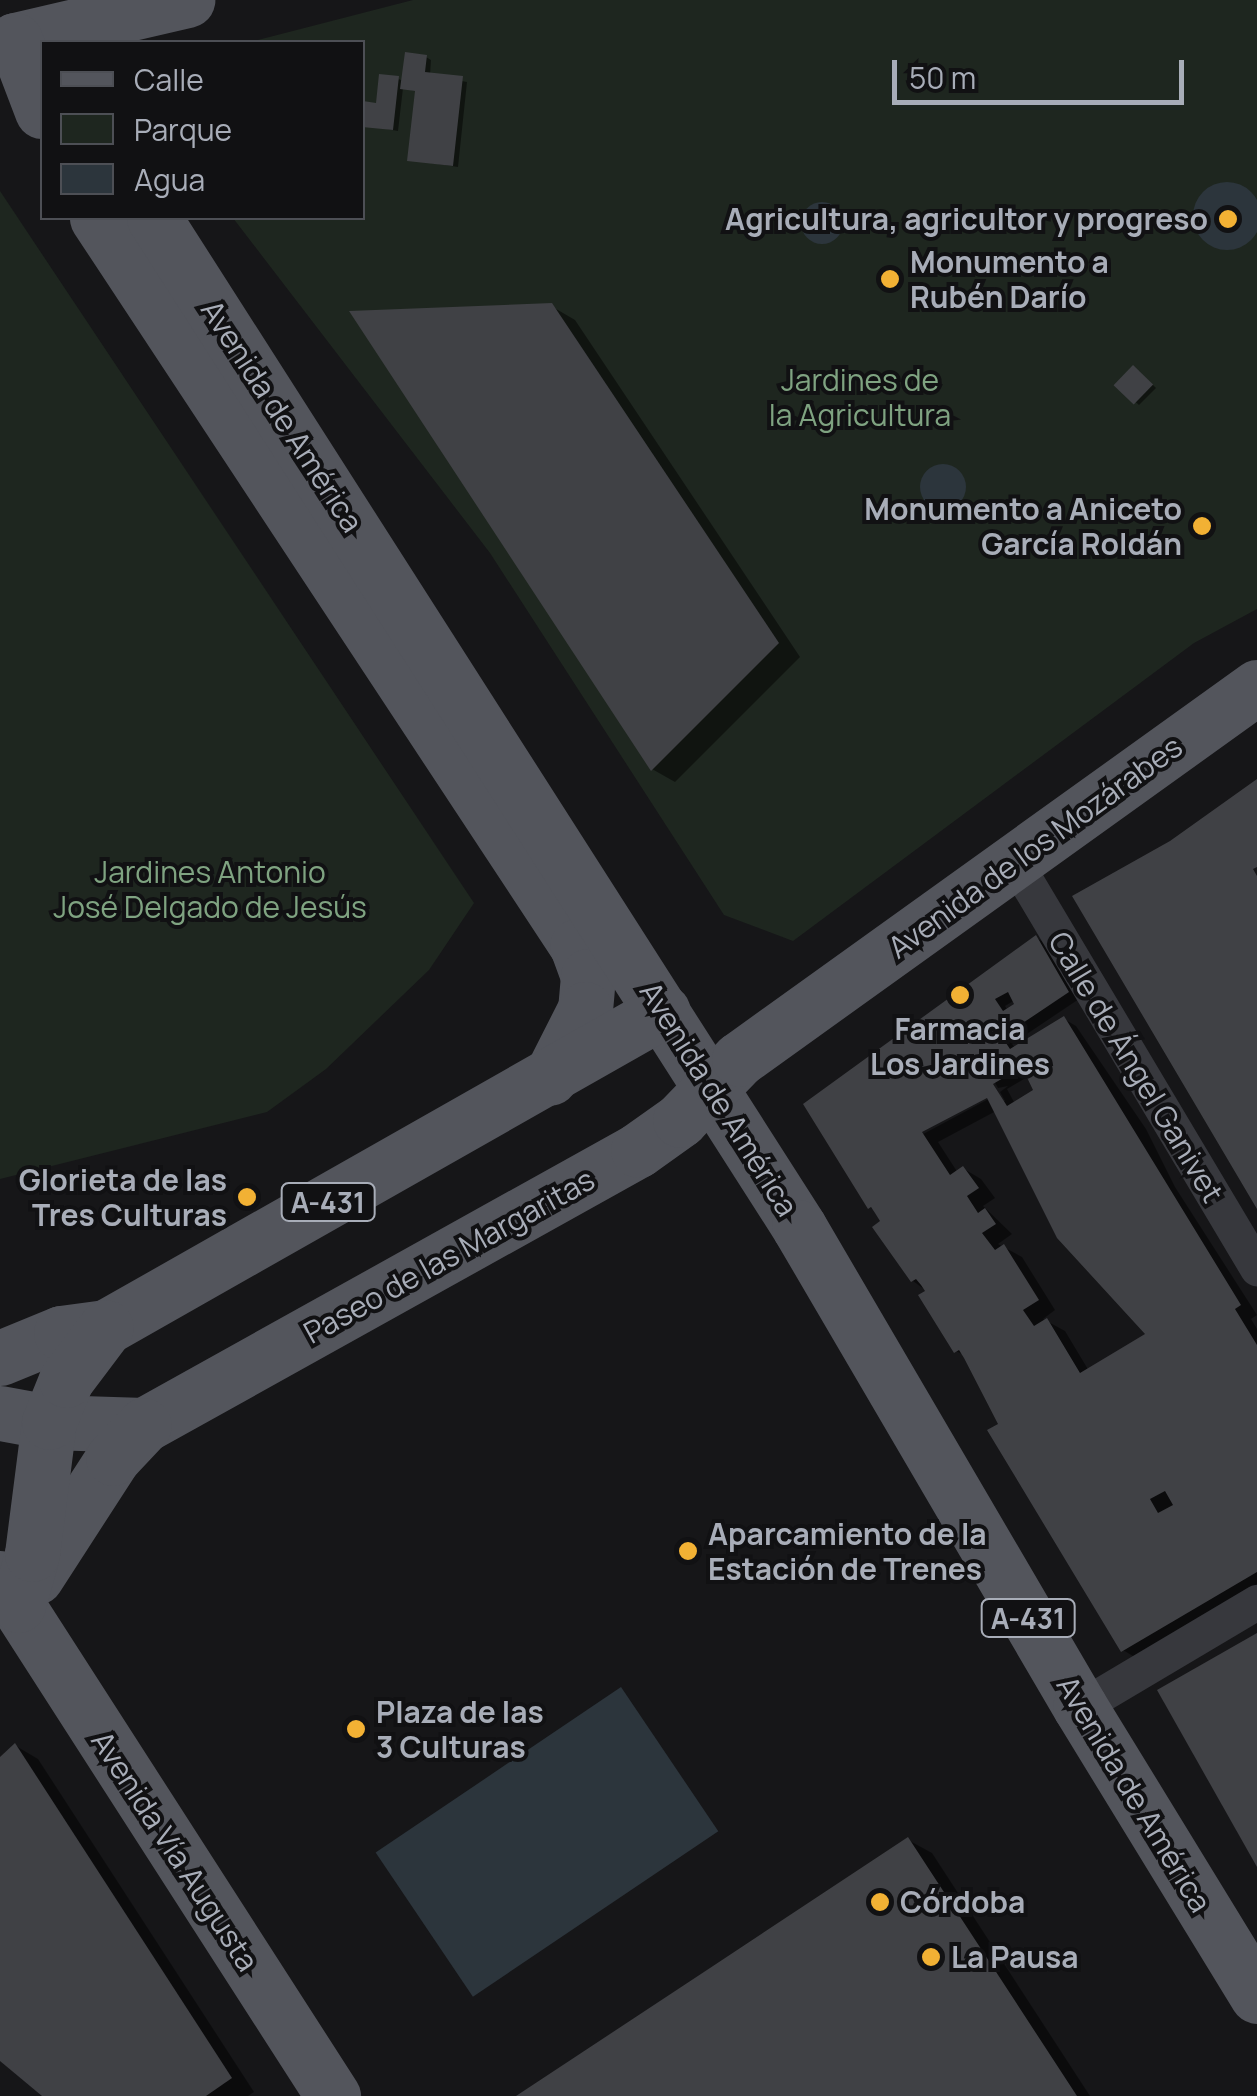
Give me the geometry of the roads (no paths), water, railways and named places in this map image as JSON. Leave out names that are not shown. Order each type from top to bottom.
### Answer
[{"type":"main road","points":[[40,106],[19,44],[187,0]]},
{"type":"main road","name":"Avenida de América","points":[[98,220],[577,946],[588,976],[586,1009],[550,1078]]},
{"type":"main road","name":"Avenida de América","points":[[155,220],[712,1086],[1080,1707],[1253,1982]]},
{"type":"main road","name":"Avenida de los Mozárabes","points":[[812,1006],[1255,691]]},
{"type":"main road","name":"Paseo de las Margaritas","points":[[144,1425],[638,1150],[667,1131],[739,1059],[812,1006]]},
{"type":"main road","name":"A-431","points":[[0,1358],[61,1333],[106,1327],[550,1078],[663,1010]]},
{"type":"main road","name":"A-431","points":[[6,1601],[32,1554],[24,1418],[66,1380],[106,1327]]},
{"type":"main road","points":[[24,1418],[144,1425]]},
{"type":"main road","points":[[6,1601],[113,1458],[144,1425]]},
{"type":"main road","name":"Avenida Vía Augusta","points":[[6,1601],[314,2089]]},
{"type":"street","name":"Calle de Ángel Ganivet","points":[[1016,864],[1257,1268]]},
{"type":"street","points":[[1080,1707],[1257,1602]]},
{"type":"water","points":[[1227,182],[1240,184],[1258,202],[1258,230],[1251,240],[1240,248],[1227,250],[1214,248],[1203,240],[1195,229],[1193,216],[1195,203],[1203,192],[1214,184]]},
{"type":"water","points":[[822,202],[837,208],[843,223],[837,238],[822,244],[807,238],[801,223],[807,208]]},
{"type":"water","points":[[943,464],[959,471],[966,487],[959,503],[943,510],[927,503],[920,487],[927,471]]},
{"type":"water","points":[[621,1687],[718,1831],[473,1997],[376,1853]]},
{"type":"place","name":"Agricultura, agricultor y progreso","points":[[1228,219]]},
{"type":"place","name":"Monumento a Rubén Darío","points":[[890,279]]},
{"type":"place","name":"Monumento a Aniceto García Roldán","points":[[1202,526]]},
{"type":"place","name":"Farmacia Los Jardines","points":[[960,995]]},
{"type":"place","name":"Glorieta de las Tres Culturas","points":[[247,1197]]},
{"type":"place","name":"Aparcamiento de la Estación de Trenes","points":[[688,1551]]},
{"type":"place","name":"Plaza de las 3 Culturas","points":[[356,1729]]},
{"type":"place","name":"Córdoba","points":[[880,1902]]},
{"type":"place","name":"La Pausa","points":[[931,1957]]},
{"type":"park label","name":"Jardines de la Agricultura","points":[[860,397]]},
{"type":"park label","name":"Jardines Antonio José Delgado de Jesús","points":[[210,889]]}]
